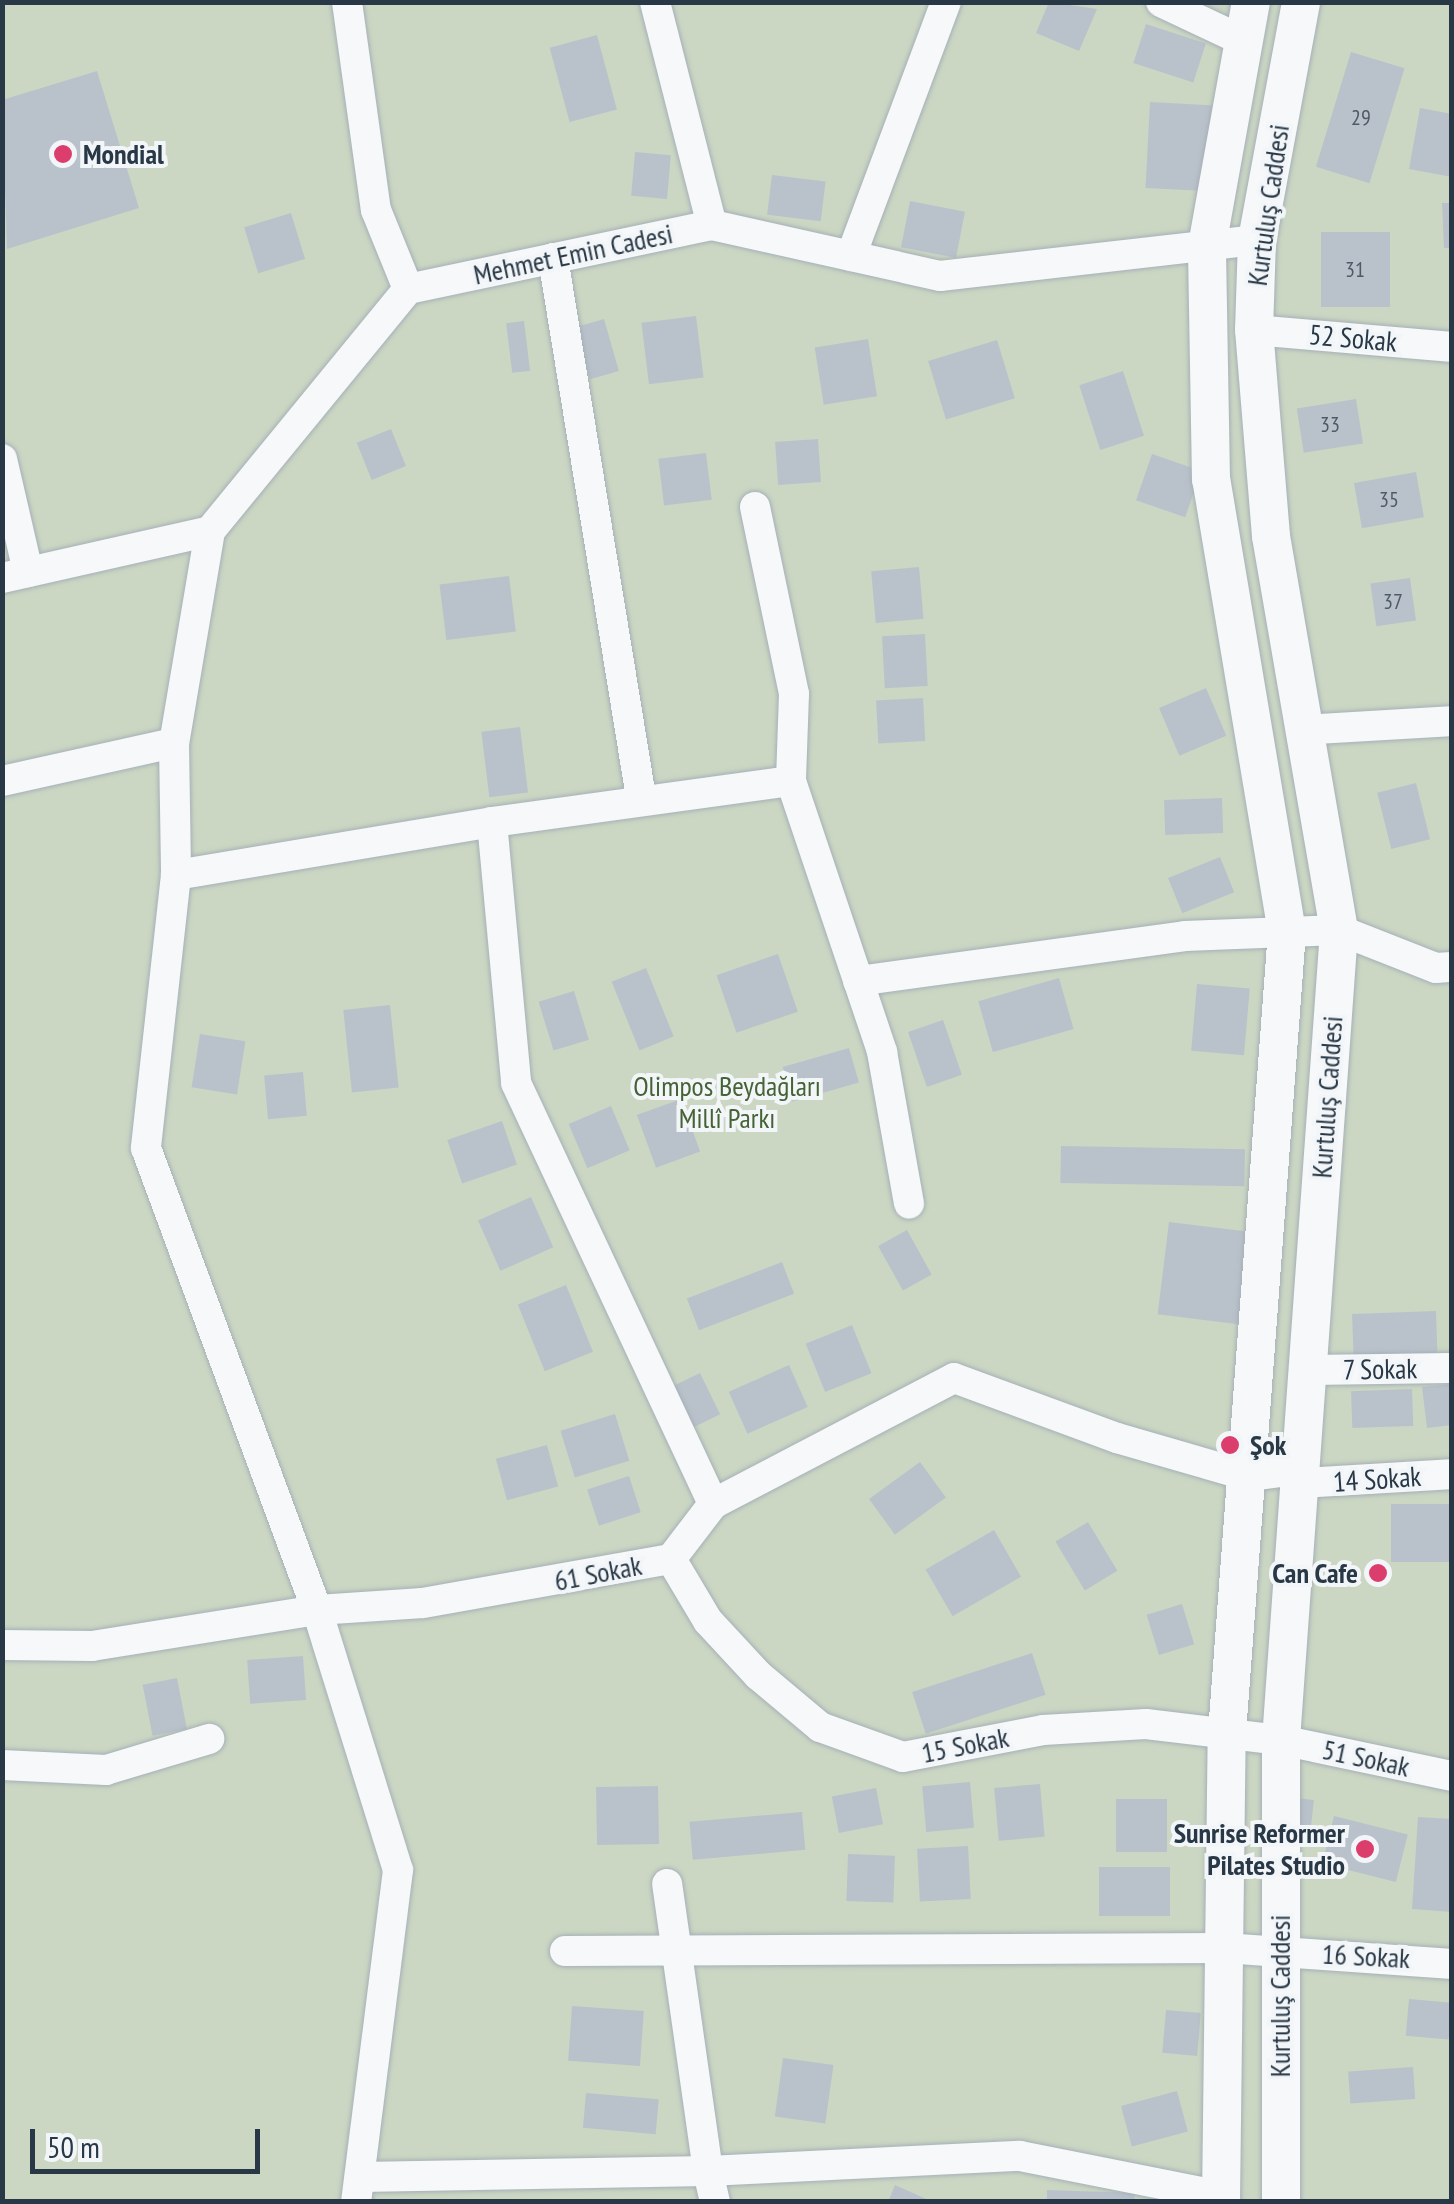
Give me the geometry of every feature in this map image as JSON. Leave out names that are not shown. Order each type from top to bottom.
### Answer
[{"type":"street","points":[[346,2],[376,210],[408,289],[210,531],[174,743],[176,874],[146,1148],[316,1610],[398,1870],[358,2189],[1020,2156],[1222,2199]]},
{"type":"street","points":[[655,2],[712,225]]},
{"type":"street","points":[[852,256],[946,2]]},
{"type":"street","points":[[1161,2],[1244,41]]},
{"type":"street","name":"Kurtuluş Caddesi","points":[[1222,2199],[1227,1733],[1287,932],[1210,480],[1206,246],[1251,2]]},
{"type":"street","name":"Kurtuluş Caddesi","points":[[1280,2202],[1280,1740],[1303,1476],[1338,930],[1270,536],[1254,330],[1257,240],[1301,2]]},
{"type":"street","name":"Mehmet Emin Cadesi","points":[[408,289],[712,225],[940,276],[1257,240]]},
{"type":"street","points":[[553,258],[641,797]]},
{"type":"street","name":"52 Sokak","points":[[1254,330],[1452,347]]},
{"type":"street","points":[[2,459],[15,575],[210,531]]},
{"type":"street","points":[[754,507],[794,694],[790,781],[882,1052],[909,1204]]},
{"type":"street","points":[[1301,730],[1452,720]]},
{"type":"street","points":[[2,781],[174,743]]},
{"type":"street","points":[[176,874],[641,797],[790,781]]},
{"type":"street","points":[[492,822],[516,1083],[714,1504]]},
{"type":"street","points":[[858,982],[1185,936],[1338,930],[1436,968],[1452,966]]},
{"type":"street","name":"7 Sokak","points":[[1309,1370],[1452,1368]]},
{"type":"street","name":"61 Sokak","points":[[2,1645],[92,1646],[316,1610],[422,1603],[670,1559],[714,1504],[954,1378],[1117,1438],[1249,1476],[1303,1476]]},
{"type":"street","name":"14 Sokak","points":[[1303,1476],[1452,1474]]},
{"type":"street","name":"15 Sokak","points":[[670,1559],[708,1621],[758,1675],[820,1727],[903,1757],[1043,1730],[1146,1724],[1280,1740]]},
{"type":"street","points":[[2,1764],[106,1770],[210,1739]]},
{"type":"street","name":"51 Sokak","points":[[1280,1740],[1452,1776]]},
{"type":"street","points":[[667,1884],[715,2202]]},
{"type":"street","name":"16 Sokak","points":[[565,1951],[1224,1948],[1452,1964]]},
{"type":"green space","name":"Olimpos Beydağları Millî Parkı","points":[[3,3],[1451,3],[1451,2201],[3,2201]]},
{"type":"building","points":[[1049,2],[1097,9],[1079,51],[1036,33]]},
{"type":"building","points":[[1146,24],[1206,43],[1193,82],[1133,63]]},
{"type":"building","points":[[597,35],[617,109],[570,122],[550,48]]},
{"type":"building","points":[[1351,52],[1405,68],[1369,183],[1316,167]]},
{"type":"building","name":"Mondial","points":[[97,71],[139,208],[7,249],[2,100]]},
{"type":"building","points":[[1150,102],[1215,105],[1210,191],[1145,188]]},
{"type":"building","points":[[1420,108],[1452,114],[1452,177],[1409,169]]},
{"type":"building","points":[[635,152],[671,155],[667,199],[631,196]]},
{"type":"building","points":[[772,175],[826,182],[821,221],[767,215]]},
{"type":"building","points":[[910,201],[965,212],[956,258],[901,247]]},
{"type":"building","points":[[1442,203],[1452,203],[1452,248],[1444,248]]},
{"type":"building","points":[[291,213],[305,259],[258,273],[244,227]]},
{"type":"building","points":[[1321,232],[1390,232],[1390,307],[1321,307]]},
{"type":"building","points":[[696,316],[704,378],[649,384],[641,323]]},
{"type":"building","points":[[604,319],[619,371],[590,379],[575,327]]},
{"type":"building","points":[[524,321],[530,371],[512,373],[506,323]]},
{"type":"building","points":[[868,339],[877,396],[824,405],[815,347]]},
{"type":"building","points":[[997,340],[1015,398],[946,419],[928,361]]},
{"type":"building","points":[[1123,371],[1144,436],[1100,450],[1079,385]]},
{"type":"building","points":[[1356,399],[1363,443],[1304,453],[1297,408]]},
{"type":"building","points":[[391,429],[406,466],[372,480],[357,443]]},
{"type":"building","points":[[818,439],[821,482],[778,485],[775,442]]},
{"type":"building","points":[[706,453],[712,500],[664,505],[658,459]]},
{"type":"building","points":[[1152,454],[1201,471],[1185,517],[1136,500]]},
{"type":"building","points":[[1416,472],[1424,517],[1362,528],[1354,483]]},
{"type":"building","points":[[919,567],[924,619],[876,623],[871,571]]},
{"type":"building","points":[[509,576],[516,632],[446,640],[440,585]]},
{"type":"building","points":[[1410,578],[1416,621],[1376,626],[1370,584]]},
{"type":"building","points":[[925,634],[928,686],[885,688],[882,636]]},
{"type":"building","points":[[1206,688],[1226,736],[1179,756],[1159,708]]},
{"type":"building","points":[[923,698],[925,741],[878,743],[876,700]]},
{"type":"building","points":[[520,727],[528,793],[489,797],[481,732]]},
{"type":"building","points":[[1416,783],[1430,839],[1391,849],[1377,793]]},
{"type":"building","points":[[1222,798],[1223,833],[1165,835],[1164,800]]},
{"type":"building","points":[[1220,857],[1234,892],[1182,913],[1168,878]]},
{"type":"building","points":[[778,954],[798,1012],[736,1033],[717,975]]},
{"type":"building","points":[[646,968],[674,1037],[639,1050],[612,982]]},
{"type":"building","points":[[1059,978],[1074,1029],[993,1052],[978,1001]]},
{"type":"building","points":[[1197,984],[1250,989],[1244,1055],[1191,1051]]},
{"type":"building","points":[[574,991],[589,1040],[554,1051],[539,1002]]},
{"type":"building","points":[[390,1005],[399,1088],[352,1092],[343,1010]]},
{"type":"building","points":[[943,1020],[962,1075],[927,1087],[908,1032]]},
{"type":"building","points":[[200,1034],[245,1041],[237,1095],[192,1087]]},
{"type":"building","points":[[849,1048],[859,1083],[793,1102],[783,1067]]},
{"type":"building","points":[[303,1072],[307,1116],[268,1119],[264,1075]]},
{"type":"building","points":[[681,1099],[700,1152],[656,1168],[637,1115]]},
{"type":"building","points":[[611,1106],[630,1150],[587,1168],[569,1124]]},
{"type":"building","points":[[502,1121],[517,1164],[462,1183],[447,1140]]},
{"type":"building","points":[[1061,1146],[1245,1149],[1244,1186],[1060,1183]]},
{"type":"building","points":[[531,1197],[553,1247],[500,1271],[478,1221]]},
{"type":"building","points":[[1169,1222],[1249,1232],[1238,1324],[1158,1314]]},
{"type":"building","points":[[907,1230],[932,1275],[903,1291],[878,1246]]},
{"type":"building","points":[[782,1262],[794,1294],[699,1330],[687,1299]]},
{"type":"building","points":[[566,1285],[593,1352],[545,1371],[518,1304]]},
{"type":"building","points":[[1436,1311],[1438,1358],[1354,1361],[1352,1314]]},
{"type":"building","points":[[852,1325],[871,1373],[825,1392],[806,1344]]},
{"type":"building","points":[[789,1365],[808,1407],[747,1434],[729,1392]]},
{"type":"building","points":[[700,1373],[720,1414],[692,1428],[672,1387]]},
{"type":"building","points":[[1452,1384],[1452,1425],[1427,1428],[1422,1387]]},
{"type":"building","points":[[1412,1389],[1413,1426],[1352,1428],[1351,1391]]},
{"type":"building","points":[[615,1414],[629,1461],[575,1478],[560,1431]]},
{"type":"building","points":[[547,1445],[558,1487],[507,1500],[496,1459]]},
{"type":"building","points":[[920,1462],[946,1498],[895,1535],[869,1499]]},
{"type":"building","points":[[629,1476],[641,1512],[599,1526],[587,1490]]},
{"type":"building","points":[[1391,1504],[1452,1504],[1452,1562],[1391,1562]]},
{"type":"building","points":[[1088,1522],[1117,1571],[1085,1590],[1055,1542]]},
{"type":"building","points":[[994,1530],[1021,1577],[953,1616],[926,1570]]},
{"type":"building","points":[[1182,1604],[1194,1644],[1159,1655],[1147,1615]]},
{"type":"building","points":[[1032,1653],[1046,1695],[926,1734],[912,1692]]},
{"type":"building","points":[[303,1656],[306,1700],[250,1704],[247,1660]]},
{"type":"building","points":[[177,1678],[187,1729],[153,1736],[143,1685]]},
{"type":"building","points":[[970,1782],[974,1828],[926,1832],[922,1786]]},
{"type":"building","points":[[1040,1784],[1045,1837],[999,1841],[994,1788]]},
{"type":"building","points":[[658,1786],[659,1844],[597,1845],[596,1787]]},
{"type":"building","points":[[876,1788],[883,1824],[839,1833],[832,1797]]},
{"type":"building","points":[[1286,1797],[1314,1800],[1310,1836],[1282,1833]]},
{"type":"building","points":[[1116,1799],[1167,1799],[1167,1852],[1116,1852]]},
{"type":"building","points":[[802,1812],[805,1850],[693,1860],[689,1822]]},
{"type":"building","name":"Sunrise Reformer Pilates Studio","points":[[1334,1816],[1408,1834],[1396,1882],[1322,1864]]},
{"type":"building","points":[[1418,1817],[1452,1819],[1452,1912],[1412,1909]]},
{"type":"building","points":[[968,1846],[971,1899],[920,1902],[917,1849]]},
{"type":"building","points":[[848,1854],[895,1856],[893,1903],[846,1901]]},
{"type":"building","points":[[1099,1867],[1170,1867],[1170,1916],[1099,1916]]},
{"type":"building","points":[[1409,1999],[1452,2003],[1449,2040],[1406,2036]]},
{"type":"building","points":[[572,2006],[644,2011],[640,2066],[568,2061]]},
{"type":"building","points":[[1166,2010],[1201,2013],[1197,2056],[1162,2053]]},
{"type":"building","points":[[783,2058],[834,2065],[825,2124],[775,2116]]},
{"type":"building","points":[[1413,2067],[1415,2099],[1350,2103],[1348,2072]]},
{"type":"building","points":[[1177,2091],[1188,2132],[1132,2147],[1121,2106]]},
{"type":"building","points":[[586,2093],[659,2099],[656,2134],[583,2128]]},
{"type":"building","points":[[895,2185],[933,2202],[888,2202]]},
{"type":"building","points":[[1047,2190],[1135,2193],[1134,2202],[1047,2202]]},
{"type":"place","name":"Mondial","points":[[63,154]]},
{"type":"place","name":"Şok","points":[[1230,1445]]},
{"type":"place","name":"Can Cafe","points":[[1378,1573]]},
{"type":"place","name":"Sunrise Reformer Pilates Studio","points":[[1365,1849]]}]
